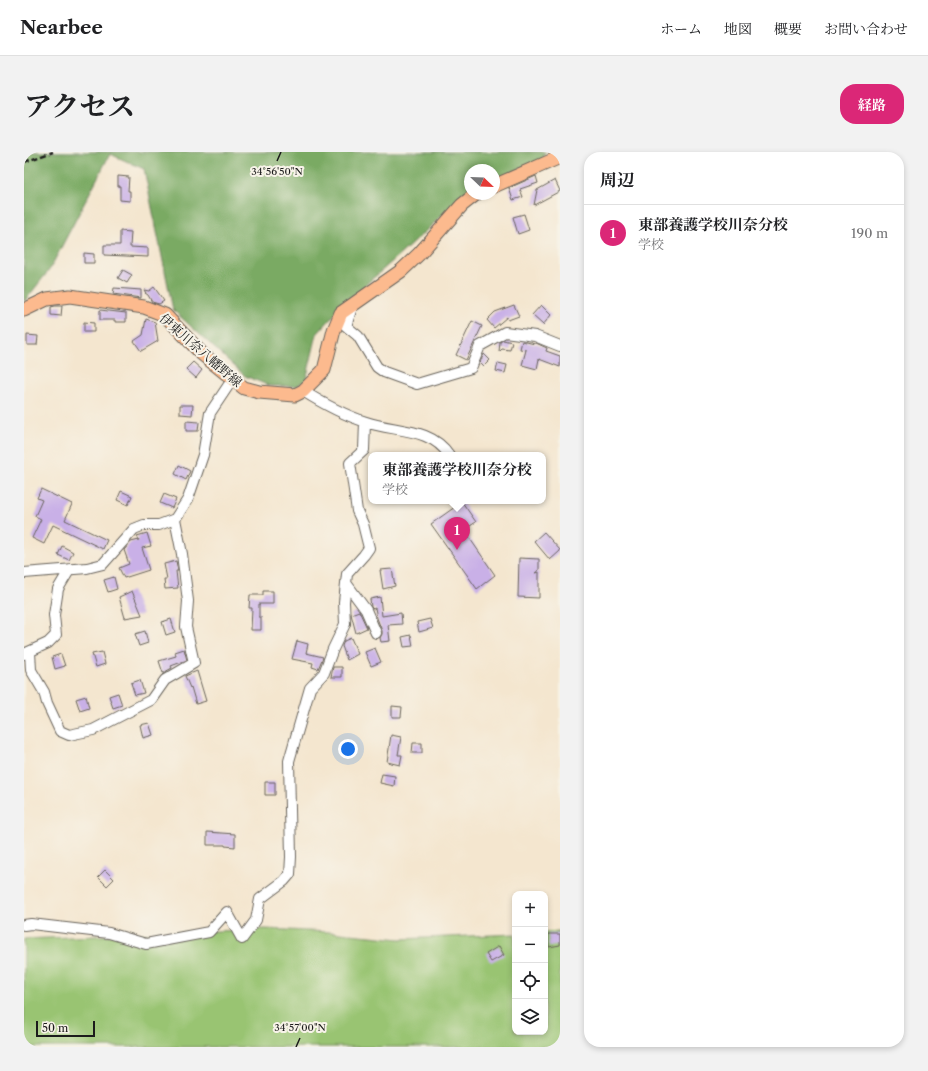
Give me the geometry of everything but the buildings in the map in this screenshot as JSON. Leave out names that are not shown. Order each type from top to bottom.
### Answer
[{"type":"main road","points":[[500,183],[560,157]]},
{"type":"main road","points":[[303,391],[324,370],[334,330],[341,313],[400,271],[419,254],[462,205],[468,200]]},
{"type":"main road","name":"伊東川奈八幡野線","points":[[24,310],[47,299],[70,296],[144,307],[165,315],[202,354],[232,380],[244,388],[259,392],[295,395],[303,391]]},
{"type":"street","points":[[353,304],[346,326],[358,336],[377,367],[384,372],[417,384],[471,368],[480,346],[505,332],[535,336],[560,346]]},
{"type":"street","points":[[70,569],[58,589],[54,615],[56,635],[48,643],[27,653],[31,670],[44,692],[47,704],[60,731],[70,735],[94,730],[151,700],[166,680],[194,663],[186,627],[188,601],[176,520],[188,499],[203,455],[210,413],[232,380]]},
{"type":"street","points":[[303,391],[340,411],[365,422],[431,438],[446,452]]},
{"type":"street","points":[[24,925],[109,933],[146,944],[210,932],[227,912],[242,939],[256,920],[260,899],[284,881],[290,874],[289,761],[310,688],[324,673],[345,624],[344,602],[347,574],[369,548],[363,524],[357,511],[350,464],[364,450],[365,422]]},
{"type":"street","points":[[24,573],[87,568],[103,564],[134,529],[144,526],[159,525],[176,520]]},
{"type":"street","points":[[346,583],[366,610],[376,633]]},
{"type":"green space","points":[[24,152],[546,152],[540,162],[500,177],[500,164],[464,164],[464,197],[345,303],[317,334],[306,380],[297,386],[270,386],[245,376],[173,310],[144,169],[110,154],[50,269],[24,302]]},
{"type":"green space","points":[[265,929],[330,932],[400,939],[512,934],[512,1035],[548,1035],[548,932],[560,931],[560,1047],[24,1047],[24,939]]},
{"type":"railway","points":[[24,162],[53,152]]},
{"type":"place","name":"東部養護学校川奈分校","points":[[457,550]]}]
